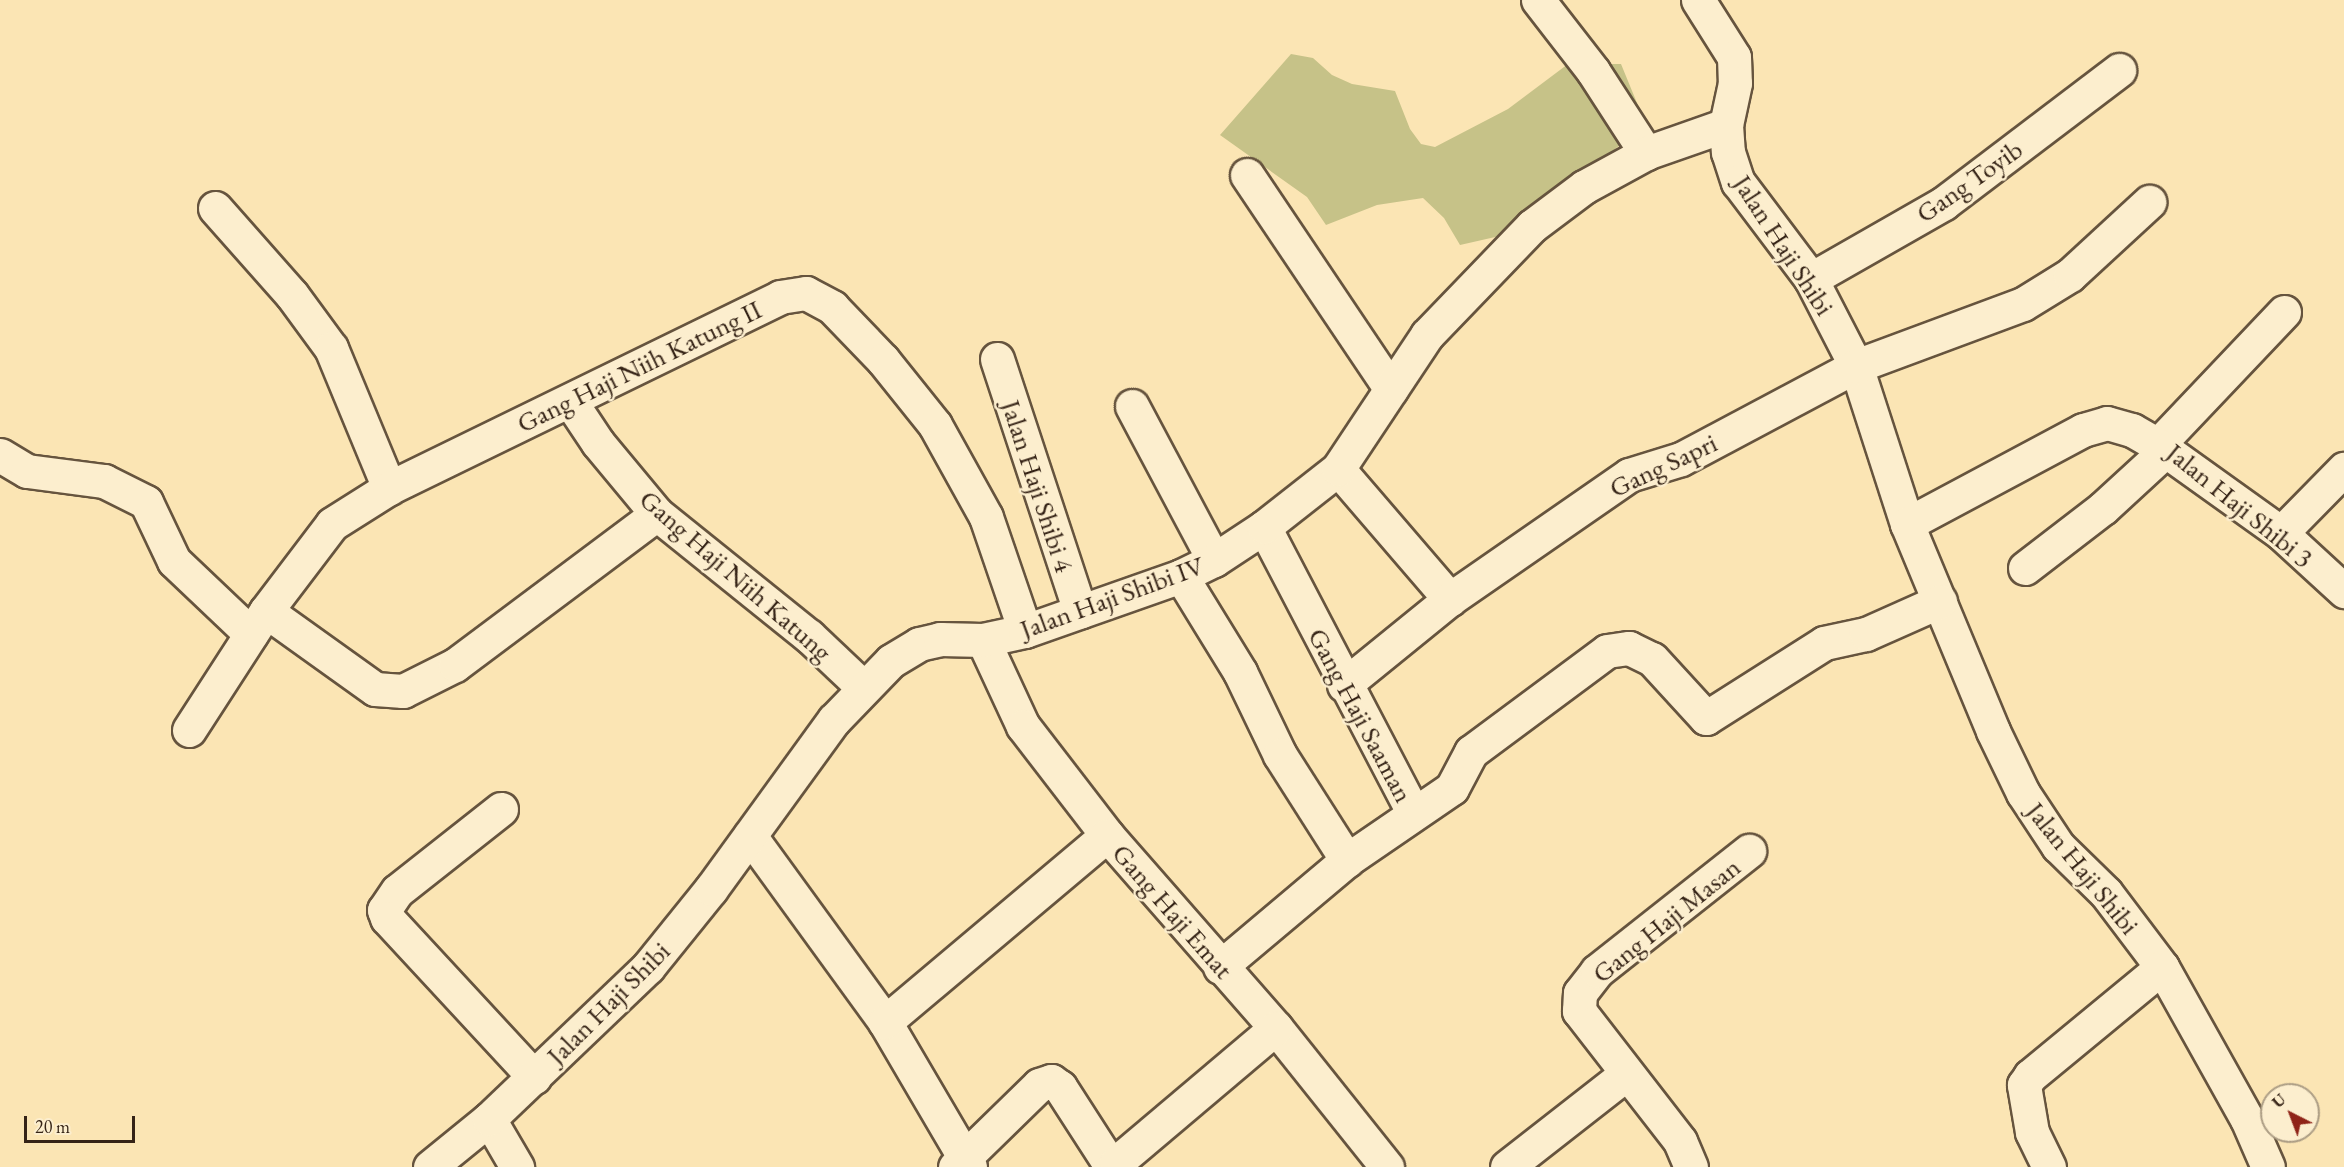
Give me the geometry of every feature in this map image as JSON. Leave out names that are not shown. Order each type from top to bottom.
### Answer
[{"type":"street","points":[[1538,0],[1593,71],[1646,153]]},
{"type":"street","name":"Jalan Haji Shibi","points":[[1698,0],[1734,57],[1735,83],[1726,125],[1728,152],[1738,183],[1811,279],[1857,366],[1907,524],[1993,731],[2023,793],[2058,846],[2106,893],[2162,967],[2247,1119],[2268,1167]]},
{"type":"street","name":"Gang Toyib","points":[[1811,279],[1944,203],[2119,70]]},
{"type":"street","name":"Jalan Haji Shibi IV","points":[[750,836],[789,780],[863,687],[919,644],[940,639],[983,640],[1025,631],[1181,576],[1214,560],[1264,527],[1338,469],[1427,336],[1532,226],[1584,188],[1646,153],[1726,125]]},
{"type":"street","points":[[1247,175],[1390,389]]},
{"type":"street","name":"Gang Sapri","points":[[1344,685],[1450,600],[1629,475],[1682,459],[1857,366],[1993,317],[2047,291],[2149,202]]},
{"type":"street","points":[[215,208],[292,295],[331,348],[389,488]]},
{"type":"street","name":"Gang Haji Niih Katung II","points":[[189,730],[259,622],[332,524],[389,488],[780,297],[806,293],[818,297],[883,360],[935,425],[986,517],[1025,631]]},
{"type":"street","name":"Jalan Haji Shibi 3","points":[[2284,312],[2162,448],[2281,533],[2344,591]]},
{"type":"street","name":"Jalan Haji Shibi 4","points":[[997,359],[1080,612]]},
{"type":"street","name":"Gang Haji Niih Katung","points":[[570,401],[598,443],[657,514],[809,636],[863,687]]},
{"type":"street","points":[[1132,406],[1214,560]]},
{"type":"street","points":[[1907,524],[2083,430],[2107,423],[2132,430],[2162,448],[2103,508],[2025,568]]},
{"type":"street","points":[[0,455],[27,471],[104,481],[146,502],[174,561],[259,622],[375,689],[403,691],[455,665],[657,514]]},
{"type":"street","points":[[1338,469],[1450,600]]},
{"type":"street","points":[[2281,533],[2344,469]]},
{"type":"street","name":"Gang Haji Saaman","points":[[1220,967],[1347,860],[1413,812],[1344,685],[1264,527]]},
{"type":"street","points":[[1181,576],[1240,672],[1280,755],[1347,860]]},
{"type":"street","points":[[1413,812],[1452,788],[1471,752],[1614,648],[1629,648],[1652,659],[1706,718],[1824,643],[1866,634],[1940,601]]},
{"type":"street","name":"Gang Haji Emat","points":[[983,640],[1023,726],[1107,835],[1220,967],[1276,1028],[1387,1167]]},
{"type":"street","name":"Jalan Haji Shibi","points":[[501,809],[397,891],[384,910],[387,918],[534,1077],[648,967],[750,836]]},
{"type":"street","points":[[885,1022],[1107,835]]},
{"type":"street","points":[[750,836],[885,1022],[963,1164],[1039,1085],[1051,1081],[1060,1087],[1107,1160],[1116,1163],[1276,1028]]},
{"type":"street","name":"Gang Haji Masan","points":[[1690,1167],[1680,1141],[1579,1011],[1580,993],[1597,971],[1749,851]]},
{"type":"street","points":[[2049,1167],[2032,1132],[2025,1085],[2030,1076],[2162,967]]},
{"type":"street","points":[[1507,1167],[1626,1074]]},
{"type":"street","points":[[430,1167],[489,1119],[534,1077]]},
{"type":"street","points":[[489,1119],[517,1167]]},
{"type":"shaded area","points":[[1291,54],[1313,58],[1332,75],[1352,84],[1395,91],[1410,129],[1421,144],[1435,147],[1508,109],[1568,64],[1621,64],[1646,125],[1504,235],[1460,245],[1444,218],[1423,198],[1377,205],[1326,225],[1307,197],[1220,135]]}]
